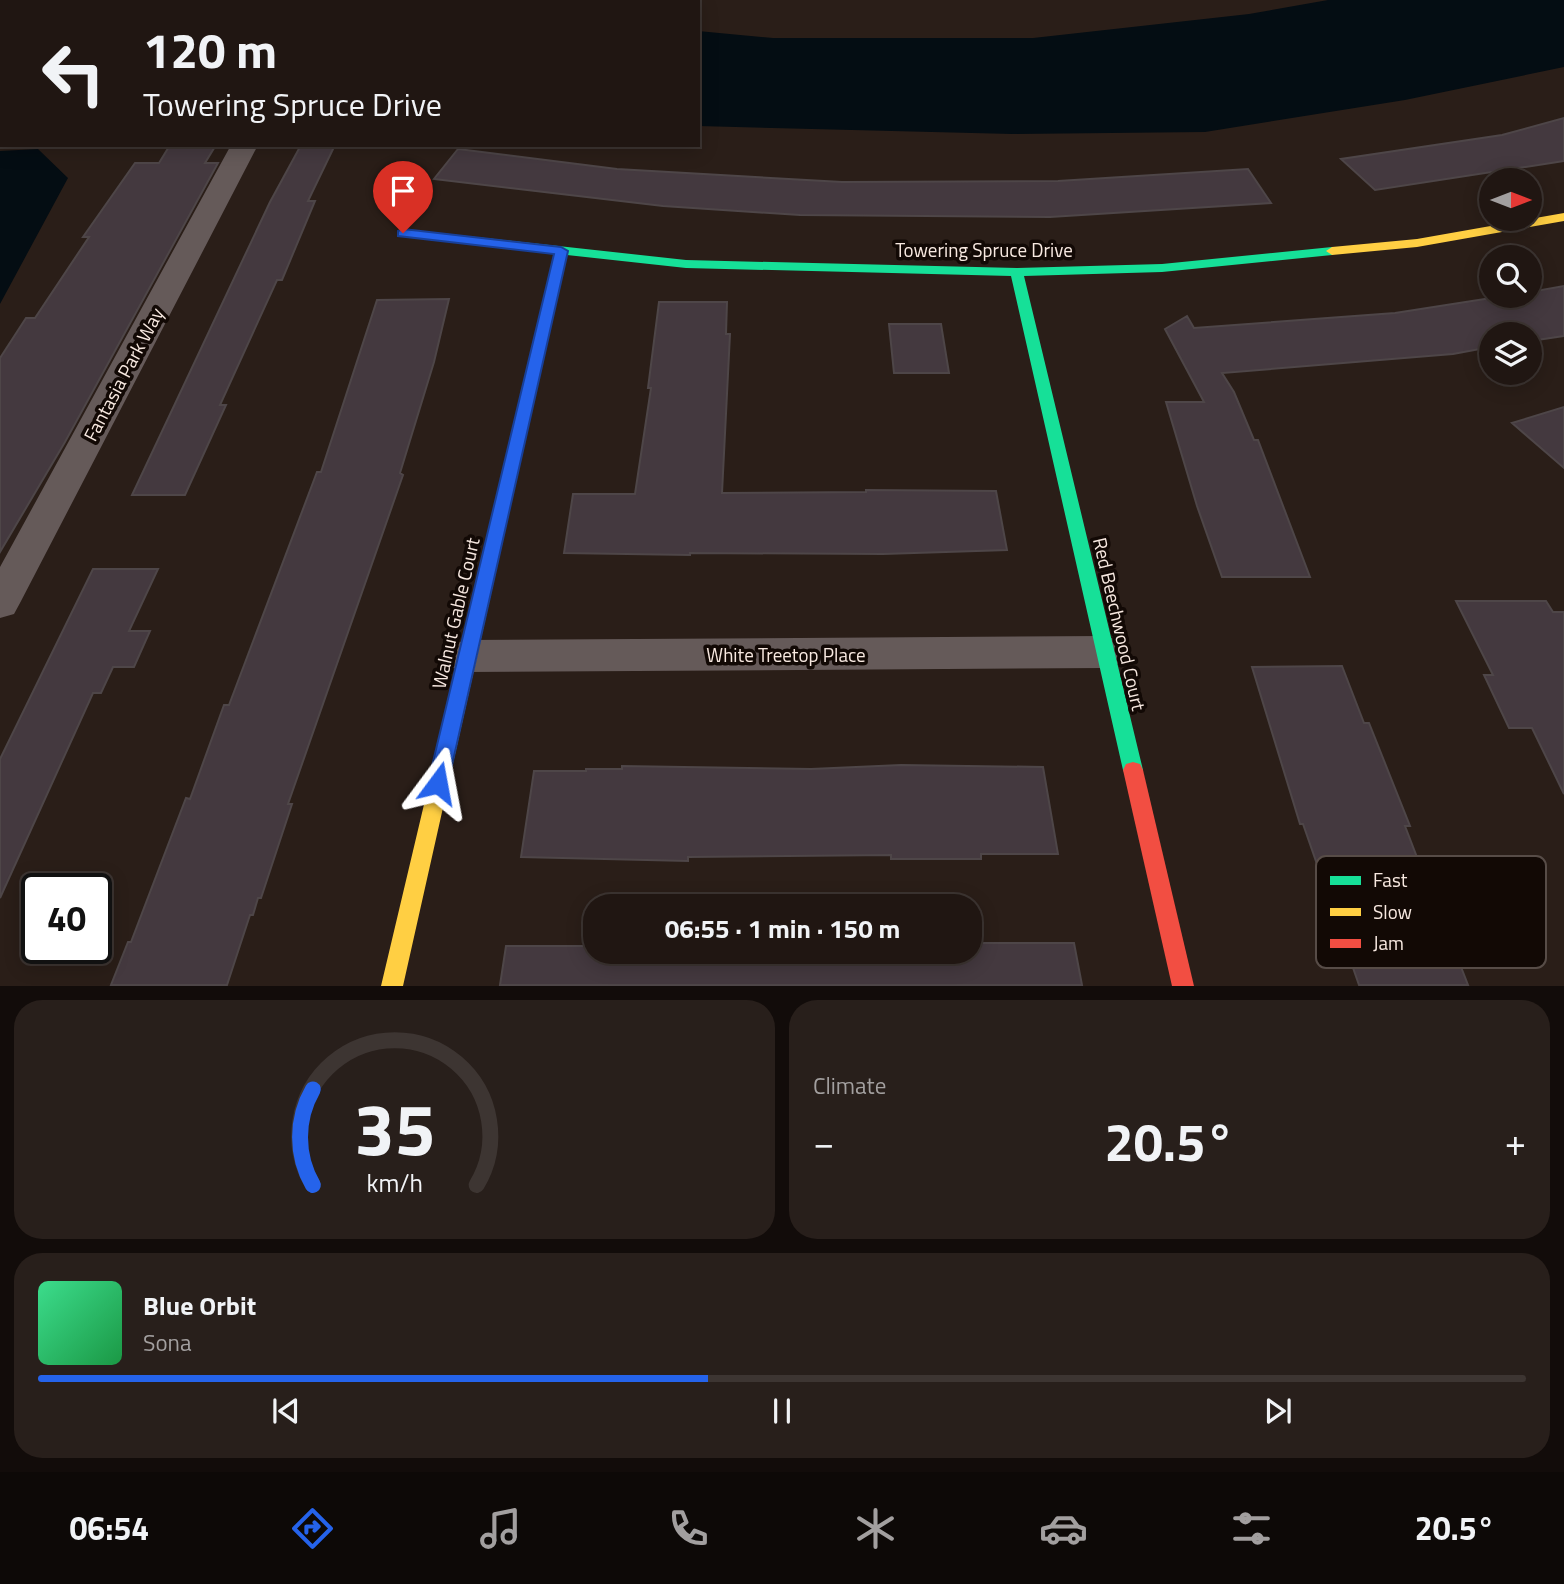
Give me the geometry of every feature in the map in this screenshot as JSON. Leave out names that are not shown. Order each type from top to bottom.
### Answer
[{"type":"street","name":"Fantasia Park Way","points":[[0,603],[244,147]]},
{"type":"street","name":"Towering Spruce Drive","points":[[403,233],[686,264],[1017,272],[1162,268],[1404,245],[1564,217]]},
{"type":"street","name":"Walnut Gable Court","points":[[392,985],[561,251]]},
{"type":"street","name":"Red Beechwood Court","points":[[1017,272],[1183,985]]},
{"type":"street","name":"White Treetop Place","points":[[466,656],[1105,652]]},
{"type":"shaded area","points":[[1328,0],[1564,0],[1564,67],[1405,100],[1205,132],[1012,134],[700,126],[700,31],[773,38],[1033,38],[1249,14]]},
{"type":"shaded area","points":[[38,149],[68,178],[0,304],[0,151]]},
{"type":"building","points":[[1564,118],[1564,161],[1518,168],[1479,168],[1479,174],[1375,190],[1341,159],[1502,135]]},
{"type":"building","points":[[169,147],[215,147],[205,163],[218,163],[65,442],[0,552],[0,358],[26,318],[35,318],[89,237],[83,237],[135,163],[159,163]]},
{"type":"building","points":[[300,147],[334,147],[308,201],[315,201],[282,280],[277,280],[220,405],[226,405],[185,495],[132,495],[270,202]]},
{"type":"building","points":[[458,149],[617,169],[842,182],[1058,181],[1248,169],[1271,203],[1050,217],[800,215],[663,206],[434,179]]},
{"type":"building","points":[[1564,286],[1564,336],[1542,339],[1542,322],[1479,322],[1479,349],[1453,354],[1222,373],[1234,392],[1254,440],[1258,440],[1310,577],[1222,577],[1197,506],[1166,402],[1204,402],[1165,329],[1187,316],[1194,328],[1395,313],[1479,300],[1479,308],[1542,308],[1542,290]]},
{"type":"building","points":[[449,299],[434,362],[400,473],[403,475],[288,804],[292,804],[261,898],[258,898],[253,915],[250,915],[227,985],[111,985],[128,942],[131,942],[186,798],[190,799],[224,705],[229,705],[317,472],[321,472],[377,300]]},
{"type":"building","points":[[659,302],[727,302],[726,334],[730,334],[722,493],[996,491],[1007,550],[883,554],[564,553],[573,494],[635,494],[651,388],[648,388]]},
{"type":"building","points":[[889,324],[941,324],[949,373],[894,373]]},
{"type":"building","points":[[1564,407],[1564,468],[1512,423]]},
{"type":"building","points":[[93,569],[158,569],[129,631],[150,631],[134,667],[113,667],[101,693],[93,693],[0,898],[0,759]]},
{"type":"building","points":[[1456,601],[1546,601],[1553,612],[1564,612],[1564,794],[1532,728],[1509,728],[1484,675],[1493,675]]},
{"type":"building","points":[[1342,666],[1364,723],[1369,723],[1410,826],[1405,826],[1417,856],[1316,856],[1316,861],[1303,824],[1300,824],[1252,667]]},
{"type":"building","points":[[901,765],[1043,767],[1058,854],[981,854],[981,859],[891,859],[891,855],[688,857],[688,861],[521,857],[534,771],[622,769],[622,766],[811,769]]},
{"type":"building","points":[[982,943],[1074,943],[1082,985],[500,985],[506,946],[583,946],[583,964],[982,964]]},
{"type":"building","points":[[1353,968],[1461,968],[1468,985],[1359,985]]},
{"type":"traffic: fast","points":[[403,233],[686,264],[1017,272],[1162,268],[1332,251]]},
{"type":"traffic: fast","points":[[502,509],[561,251]]},
{"type":"traffic: fast","points":[[1017,272],[1133,770]]},
{"type":"traffic: slow","points":[[1332,251],[1417,243],[1564,217]]},
{"type":"traffic: slow","points":[[392,986],[502,509]]},
{"type":"traffic: jam","points":[[1133,770],[1183,986]]},
{"type":"route","points":[[403,233],[561,251],[438,783]]}]
